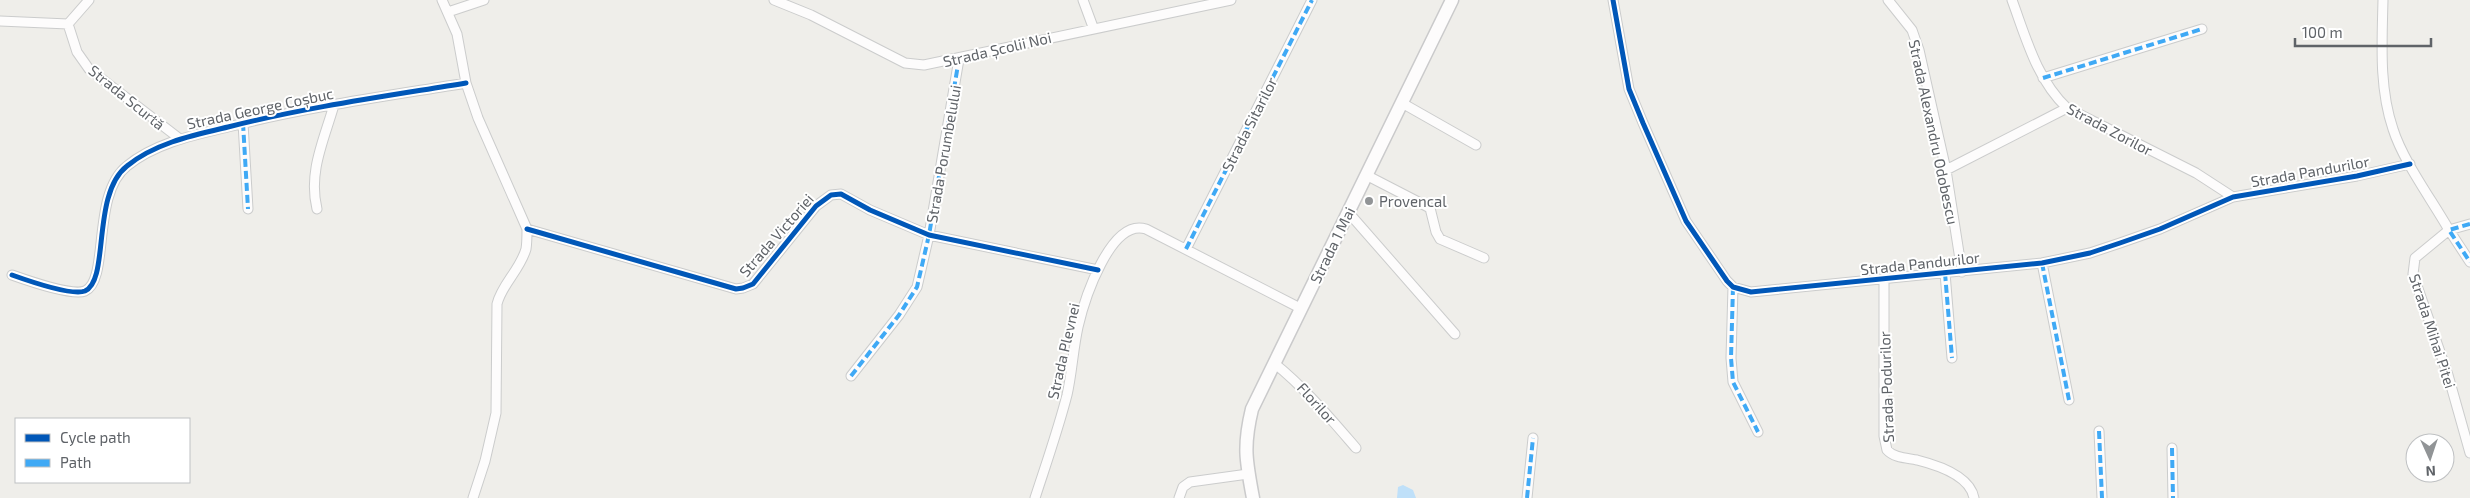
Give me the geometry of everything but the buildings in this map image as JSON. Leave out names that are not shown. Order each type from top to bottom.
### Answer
[{"type":"main road","name":"Strada 1 Mai","points":[[1253,498],[1248,474],[1245,437],[1252,409],[1452,0]]},
{"type":"street","points":[[0,21],[68,24],[89,0]]},
{"type":"street","points":[[442,0],[457,34],[466,83],[478,118],[527,229],[526,248],[521,262],[500,293],[497,304],[496,413],[486,461],[473,498]]},
{"type":"street","points":[[448,12],[484,0]]},
{"type":"street","name":"Strada Școlii Noi","points":[[774,0],[811,15],[905,63],[924,65],[1231,0]]},
{"type":"street","points":[[1083,0],[1093,28]]},
{"type":"street","name":"Strada Sitarilor","points":[[1186,249],[1312,0]]},
{"type":"street","points":[[1613,0],[1629,89],[1643,123],[1686,221],[1700,244],[1733,287],[1731,358],[1733,382],[1758,432]]},
{"type":"street","name":"Strada Alexandru Odobescu","points":[[1888,0],[1912,30],[1917,43],[1946,170],[1962,272]]},
{"type":"street","name":"Strada Zorilor","points":[[2012,0],[2043,78],[2053,95],[2067,108],[2196,173],[2233,196]]},
{"type":"street","points":[[2384,0],[2382,62],[2387,107],[2393,131],[2410,164],[2470,262]]},
{"type":"street","name":"Strada Scurtă","points":[[68,24],[77,52],[89,69],[180,139]]},
{"type":"street","points":[[2043,78],[2202,30]]},
{"type":"street","name":"Strada Porumbelului","points":[[851,376],[899,315],[917,287],[929,235],[959,59]]},
{"type":"street","name":"Strada George Coșbuc","points":[[12,275],[40,285],[81,292],[89,288],[98,273],[102,221],[111,188],[118,173],[134,161],[180,139],[243,123],[334,104],[466,83]]},
{"type":"street","points":[[1402,103],[1476,145]]},
{"type":"street","points":[[317,209],[313,194],[314,171],[334,104]]},
{"type":"street","points":[[1946,170],[2067,108]]},
{"type":"street","points":[[243,123],[248,209]]},
{"type":"street","name":"Strada Pandurilor","points":[[1733,287],[1751,292],[1766,291],[1962,272],[2042,262],[2090,253],[2120,243],[2160,229],[2233,196],[2340,180],[2410,164]]},
{"type":"street","points":[[1366,175],[1430,208],[1436,232],[1440,239],[1484,258]]},
{"type":"street","name":"Strada Victoriei","points":[[527,229],[736,288],[743,288],[753,284],[816,206],[831,195],[840,194],[870,210],[929,235],[1098,270]]},
{"type":"street","points":[[1348,212],[1455,334]]},
{"type":"street","points":[[2449,230],[2470,224]]},
{"type":"street","name":"Strada Plevnei","points":[[1035,498],[1067,394],[1079,326],[1098,270],[1114,243],[1133,228],[1146,229],[1300,308]]},
{"type":"street","name":"Strada Mihai Pitei","points":[[2449,230],[2414,258],[2413,274],[2448,375],[2470,453]]},
{"type":"street","points":[[2042,262],[2069,400]]},
{"type":"street","points":[[1945,273],[1952,358]]},
{"type":"street","name":"Strada Podurilor","points":[[1884,280],[1884,436],[1887,450],[1894,455],[1919,460],[1950,473],[1967,483],[1972,489],[1974,498]]},
{"type":"street","name":"Florilor","points":[[1274,363],[1295,380],[1329,415],[1356,448]]},
{"type":"street","points":[[2099,431],[2102,498]]},
{"type":"street","points":[[1527,498],[1533,438]]},
{"type":"street","points":[[2172,448],[2173,498]]},
{"type":"street","points":[[1180,498],[1183,487],[1190,482],[1248,474]]},
{"type":"water","points":[[1403,485],[1413,490],[1416,498],[1397,498],[1398,487]]},
{"type":"marked path","points":[[1186,249],[1312,0]]},
{"type":"marked path","points":[[2043,78],[2202,29]]},
{"type":"marked path","points":[[851,376],[899,315],[917,287],[929,235],[959,59]]},
{"type":"marked path","points":[[243,123],[248,209]]},
{"type":"marked path","points":[[2470,224],[2449,230],[2470,262]]},
{"type":"marked path","points":[[2042,263],[2069,400]]},
{"type":"marked path","points":[[1945,273],[1952,358]]},
{"type":"marked path","points":[[1733,287],[1731,358],[1733,382],[1758,432]]},
{"type":"marked path","points":[[2099,431],[2102,498]]},
{"type":"marked path","points":[[1527,498],[1533,438]]},
{"type":"marked path","points":[[2172,448],[2173,498]]},
{"type":"cycle path","points":[[1613,0],[1629,89],[1686,221],[1727,281],[1733,287],[1751,292],[2042,263],[2090,253],[2120,243],[2160,229],[2233,197],[2357,176],[2410,164]]},
{"type":"cycle path","points":[[12,275],[38,284],[70,291],[85,291],[93,284],[100,254],[104,215],[116,179],[127,166],[150,151],[202,133],[258,120],[347,102],[466,83]]},
{"type":"cycle path","points":[[527,229],[736,289],[753,284],[816,206],[831,195],[841,194],[870,210],[929,235],[1098,270]]},
{"type":"place","name":"Provencal","points":[[1369,201]]}]
